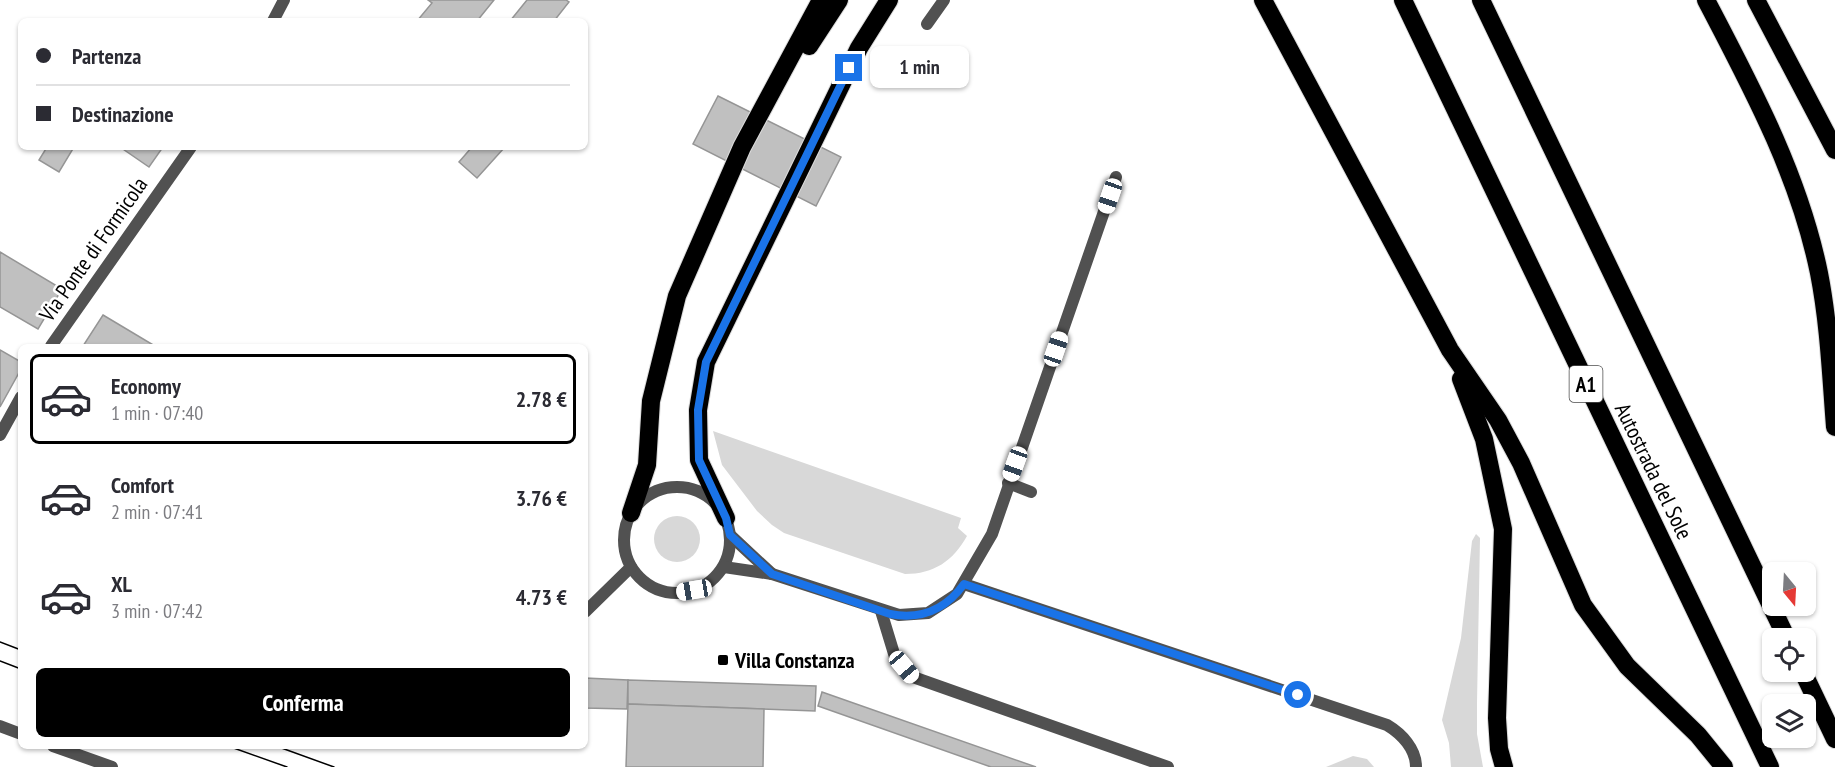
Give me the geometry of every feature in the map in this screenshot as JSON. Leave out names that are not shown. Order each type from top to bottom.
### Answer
[{"type":"highway","points":[[631,513],[647,465],[651,401],[677,296],[742,147],[822,0]]},
{"type":"highway","points":[[742,147],[839,0]]},
{"type":"highway","points":[[728,526],[699,460],[698,410],[706,362],[859,48],[889,0]]},
{"type":"highway","points":[[1263,0],[1450,350],[1498,420],[1521,463],[1568,573],[1601,633],[1626,666],[1698,735],[1724,767]]},
{"type":"highway","name":"Autostrada del Sole","points":[[1403,0],[1770,767]]},
{"type":"highway","points":[[1481,0],[1782,628]]},
{"type":"highway","points":[[1706,0],[1755,94],[1792,180],[1818,272],[1828,337],[1835,427]]},
{"type":"highway","points":[[1755,0],[1835,150]]},
{"type":"highway","points":[[1450,350],[1484,439],[1503,529],[1497,718],[1499,749],[1504,767]]},
{"type":"highway","points":[[1808,682],[1835,739]]},
{"type":"street","points":[[275,18],[284,0]]},
{"type":"street","points":[[927,24],[944,0]]},
{"type":"street","name":"Via Ponte di Formicola","points":[[52,344],[189,150]]},
{"type":"street","points":[[724,567],[772,574],[881,611],[907,616],[928,612],[948,602],[964,584],[992,534],[1116,177]]},
{"type":"street","points":[[0,435],[18,402]]},
{"type":"street","points":[[1008,483],[1032,492]]},
{"type":"street","points":[[728,526],[724,567],[707,584],[680,592],[652,587],[632,567],[626,554],[624,540],[626,526],[631,513],[641,501],[652,493],[668,487],[686,487],[702,492],[715,502],[728,526],[772,574]]},
{"type":"street","points":[[588,609],[632,567]]},
{"type":"street","points":[[964,584],[1387,725],[1399,732],[1411,749],[1416,767]]},
{"type":"street","points":[[881,611],[895,657],[913,677],[1168,767]]},
{"type":"street","points":[[0,726],[18,733]]},
{"type":"street","points":[[61,749],[112,767]]},
{"type":"shaded area","points":[[713,431],[961,518],[958,528],[967,536],[949,559],[934,569],[905,574],[784,533],[757,511],[722,465]]},
{"type":"shaded area","points":[[677,516],[686,517],[694,522],[699,530],[699,548],[694,556],[686,561],[677,562],[668,561],[660,556],[655,548],[654,539],[655,530],[660,522],[668,517]]},
{"type":"shaded area","points":[[1476,534],[1480,538],[1477,734],[1483,767],[1451,767],[1449,743],[1442,720],[1461,638],[1472,541]]},
{"type":"shaded area","points":[[1353,756],[1367,759],[1374,767],[1326,767]]},
{"type":"building","points":[[428,0],[494,0],[479,18],[420,18],[432,3]]},
{"type":"building","points":[[527,0],[566,0],[569,2],[556,18],[512,18]]},
{"type":"building","points":[[718,96],[841,157],[816,206],[693,144]]},
{"type":"building","points":[[45,150],[72,150],[59,172],[39,160]]},
{"type":"building","points":[[124,150],[161,150],[149,167]]},
{"type":"building","points":[[469,150],[502,150],[477,178],[459,162]]},
{"type":"building","points":[[0,252],[62,289],[38,329],[0,307]]},
{"type":"building","points":[[103,315],[152,344],[84,344]]},
{"type":"building","points":[[0,350],[18,360],[18,374],[0,407]]},
{"type":"building","points":[[588,678],[628,680],[627,709],[588,708]]},
{"type":"building","points":[[628,680],[816,686],[815,711],[628,704]]},
{"type":"building","points":[[822,692],[1036,767],[991,767],[818,706]]},
{"type":"building","points":[[628,704],[764,709],[763,767],[626,767]]},
{"type":"tram line","points":[[0,642],[18,649]]},
{"type":"tram line","points":[[0,661],[18,668]]},
{"type":"tram line","points":[[236,749],[287,767]]},
{"type":"tram line","points":[[284,749],[334,767]]},
{"type":"place","name":"Villa Constanza","points":[[723,660]]},
{"type":"route","points":[[849,68],[731,306],[706,362],[698,410],[699,460],[726,518],[730,535],[772,574],[890,614],[907,616],[928,612],[948,602],[964,584],[1298,695]]}]
